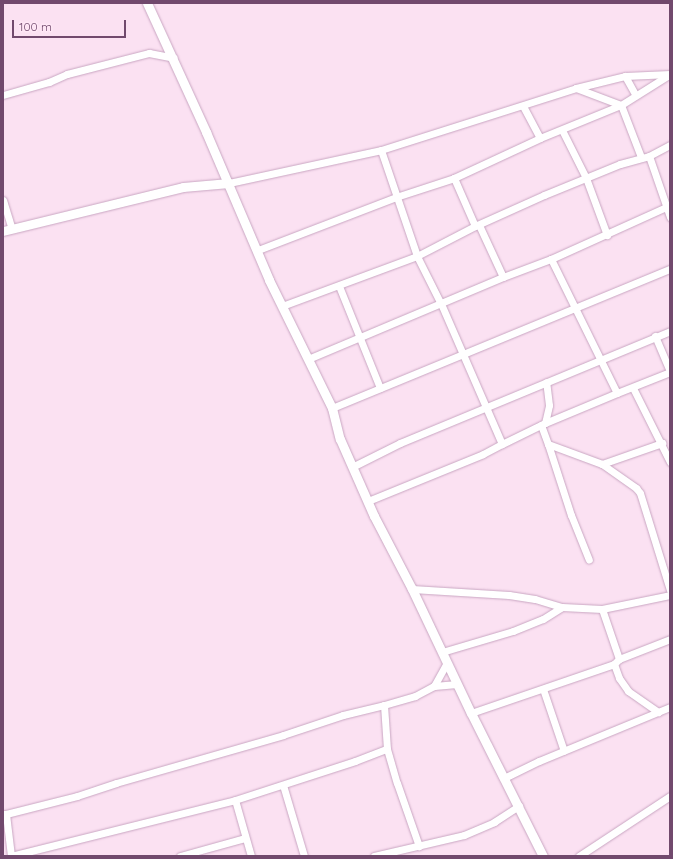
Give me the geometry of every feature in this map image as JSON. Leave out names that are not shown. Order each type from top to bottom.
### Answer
[{"type":"street","points":[[147,3],[174,58],[258,250],[269,280],[332,408],[340,439],[352,467],[471,713],[543,856]]},
{"type":"street","points":[[3,95],[49,82],[66,74],[149,53],[174,58]]},
{"type":"street","points":[[258,250],[396,197],[454,178],[540,138],[621,105],[635,94],[669,74]]},
{"type":"street","points":[[3,200],[8,230],[183,187],[229,183],[381,150],[576,88],[625,76],[669,74]]},
{"type":"street","points":[[625,76],[635,94]]},
{"type":"street","points":[[576,88],[621,105],[641,157]]},
{"type":"street","points":[[523,106],[540,138]]},
{"type":"street","points":[[562,130],[586,178],[607,235]]},
{"type":"street","points":[[282,306],[417,256],[477,226],[586,178],[641,157],[649,156],[670,145]]},
{"type":"street","points":[[381,150],[417,256],[464,354],[502,444]]},
{"type":"street","points":[[649,156],[670,217]]},
{"type":"street","points":[[454,178],[503,277]]},
{"type":"street","points":[[308,359],[503,277],[551,259],[607,235],[666,207]]},
{"type":"street","points":[[551,259],[576,307],[617,393]]},
{"type":"street","points":[[332,408],[670,269]]},
{"type":"street","points":[[339,286],[380,388]]},
{"type":"street","points":[[352,467],[400,443],[487,408],[655,336],[670,332]]},
{"type":"street","points":[[368,501],[483,454],[543,424],[670,372],[655,336]]},
{"type":"street","points":[[546,382],[549,405],[543,424],[571,515],[589,560]]},
{"type":"street","points":[[633,388],[662,442],[670,462]]},
{"type":"street","points":[[602,464],[662,442]]},
{"type":"street","points":[[548,444],[602,464],[636,488],[640,493],[670,590]]},
{"type":"street","points":[[412,589],[509,595],[535,599],[562,607],[602,609],[670,595]]},
{"type":"street","points":[[442,652],[512,631],[543,619],[562,607]]},
{"type":"street","points":[[602,609],[619,678],[628,691],[658,712]]},
{"type":"street","points":[[471,713],[543,689],[670,639]]},
{"type":"street","points":[[434,686],[447,663]]},
{"type":"street","points":[[388,749],[235,800],[11,856],[5,814],[77,796],[116,783],[283,735],[343,715],[415,696],[434,686],[457,684]]},
{"type":"street","points":[[543,689],[564,751]]},
{"type":"street","points":[[384,705],[388,749],[397,783],[419,846]]},
{"type":"street","points":[[504,778],[564,751],[670,707]]},
{"type":"street","points":[[283,785],[304,856]]},
{"type":"street","points":[[578,856],[670,796]]},
{"type":"street","points":[[235,800],[251,856]]},
{"type":"street","points":[[374,856],[456,838],[494,822],[519,806]]},
{"type":"street","points":[[180,856],[245,838]]}]
